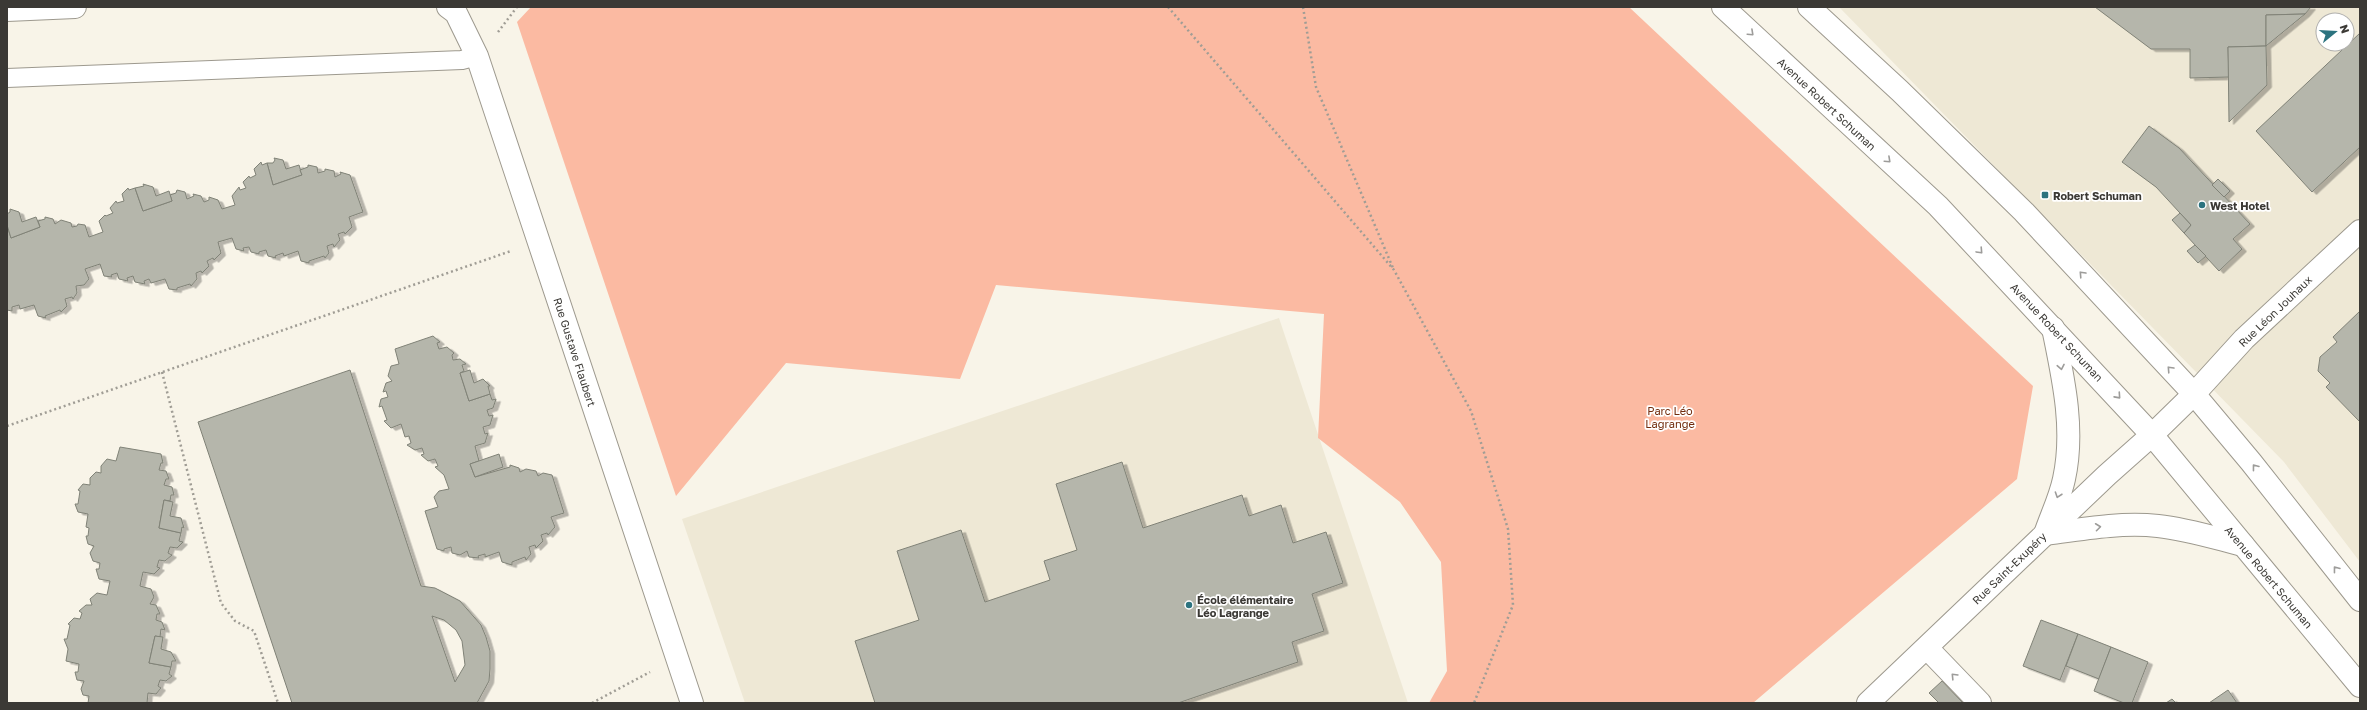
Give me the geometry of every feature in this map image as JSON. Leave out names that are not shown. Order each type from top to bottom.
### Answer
[{"type":"main road","points":[[7,10],[75,7]]},
{"type":"main road","name":"Rue Gustave Flaubert","points":[[448,7],[456,13],[477,56],[692,703]]},
{"type":"main road","name":"Avenue Robert Schuman","points":[[1723,7],[1938,206],[2053,328],[2152,435],[2360,686]]},
{"type":"main road","points":[[1809,7],[1900,91],[2024,212],[2194,394],[2251,462],[2360,600]]},
{"type":"main road","name":"Rue Léon Jouhaux","points":[[2152,435],[2194,394],[2244,338],[2360,231]]},
{"type":"main road","points":[[2053,328],[2066,393],[2068,439],[2064,479],[2045,534],[2120,525],[2158,526],[2196,533],[2242,545]]},
{"type":"main road","name":"Rue Saint-Exupéry","points":[[1868,703],[2045,534],[2152,435]]},
{"type":"main road","points":[[1927,648],[1980,703]]},
{"type":"lane","points":[[7,78],[462,60],[477,56]]},
{"type":"path","points":[[1168,7],[1394,270]]},
{"type":"path","points":[[1303,7],[1316,87],[1394,270],[1471,411],[1508,529],[1513,605],[1474,703]]},
{"type":"path","points":[[7,426],[538,241]]},
{"type":"path","points":[[162,372],[221,603],[235,621],[254,631],[278,703]]},
{"type":"path","points":[[592,703],[677,657]]},
{"type":"shaded area","points":[[1839,7],[2360,7],[2360,562],[2284,462]]},
{"type":"shaded area","points":[[1279,318],[1408,703],[745,703],[682,519]]},
{"type":"green space","name":"Parc Léo Lagrange","points":[[531,7],[1629,7],[2033,386],[2017,479],[1753,703],[1429,703],[1447,671],[1441,562],[1400,502],[1318,438],[1324,314],[996,285],[960,379],[786,363],[676,496],[517,22]]},
{"type":"building","points":[[2095,7],[2311,7],[2305,14],[2266,15],[2266,46],[2228,47],[2229,77],[2190,78],[2190,49],[2151,49]]},
{"type":"building","points":[[2305,14],[2266,46],[2266,15]]},
{"type":"building","points":[[2360,33],[2360,147],[2312,192],[2256,131],[2340,52],[2355,52],[2355,38]]},
{"type":"building","points":[[2266,46],[2267,85],[2229,122],[2228,47]]},
{"type":"building","name":"West Hotel","points":[[2149,126],[2179,148],[2250,224],[2233,239],[2242,249],[2219,271],[2184,233],[2191,225],[2156,187],[2122,162]]},
{"type":"building","points":[[274,158],[283,160],[286,169],[299,165],[302,175],[273,185],[267,163],[273,163],[275,160]]},
{"type":"building","points":[[261,162],[262,165],[267,163],[273,185],[302,175],[300,170],[308,167],[308,165],[317,167],[318,173],[325,171],[325,169],[334,171],[335,177],[341,174],[340,172],[350,175],[363,212],[349,217],[352,227],[345,234],[344,232],[338,234],[340,240],[334,247],[333,244],[327,246],[329,253],[325,258],[324,256],[309,261],[309,263],[301,261],[298,251],[284,256],[283,253],[275,256],[276,258],[268,256],[266,250],[259,252],[259,254],[251,252],[249,247],[243,248],[244,251],[236,249],[232,238],[218,242],[221,253],[214,260],[213,258],[207,261],[209,266],[202,273],[201,271],[196,273],[197,279],[191,286],[190,284],[177,288],[177,290],[169,289],[165,279],[151,283],[149,279],[144,281],[145,284],[135,282],[133,276],[127,278],[128,281],[119,279],[117,273],[111,275],[112,277],[104,276],[100,264],[85,269],[89,279],[84,285],[76,286],[77,293],[73,299],[72,297],[65,299],[67,306],[61,312],[60,310],[45,316],[46,318],[38,316],[34,305],[20,309],[19,305],[12,307],[12,311],[7,310],[7,225],[11,238],[40,227],[38,221],[45,219],[45,217],[53,219],[55,224],[61,220],[71,223],[72,227],[77,226],[78,224],[85,225],[89,237],[103,232],[99,221],[105,215],[106,216],[113,213],[110,208],[116,201],[117,203],[124,201],[122,194],[128,188],[129,190],[135,188],[143,211],[172,201],[170,195],[176,193],[177,190],[185,192],[187,199],[194,196],[193,194],[201,196],[204,202],[209,200],[209,197],[218,200],[222,209],[235,205],[232,196],[239,187],[240,190],[246,188],[243,182],[249,176],[250,178],[256,175],[254,169]]},
{"type":"building","points":[[2218,179],[2230,191],[2224,197],[2212,185]]},
{"type":"building","points":[[143,184],[153,187],[156,196],[169,191],[172,201],[143,211],[135,188],[144,186]]},
{"type":"building","points":[[10,209],[19,212],[22,222],[36,217],[40,227],[11,238],[7,225],[7,214],[10,212]]},
{"type":"building","points":[[2180,213],[2191,225],[2184,233],[2172,220]]},
{"type":"building","points":[[2195,245],[2206,256],[2198,263],[2187,251]]},
{"type":"building","points":[[2360,311],[2360,422],[2326,387],[2330,383],[2318,371],[2320,357],[2337,342],[2333,337]]},
{"type":"building","points":[[433,336],[440,342],[437,343],[439,349],[447,347],[454,353],[452,355],[453,360],[460,359],[466,364],[462,365],[464,371],[460,373],[469,401],[490,394],[492,400],[496,399],[493,408],[487,410],[489,416],[493,415],[490,425],[483,427],[485,434],[488,433],[485,443],[475,446],[479,461],[470,464],[475,477],[510,467],[510,465],[519,468],[520,472],[526,469],[536,471],[538,476],[543,473],[552,475],[564,513],[551,517],[555,527],[548,535],[547,533],[541,535],[543,541],[536,548],[535,545],[529,547],[531,554],[526,560],[525,557],[512,562],[512,565],[502,562],[499,552],[485,557],[485,554],[478,556],[479,558],[469,557],[467,551],[460,555],[452,553],[451,547],[444,549],[444,551],[437,549],[425,511],[438,507],[434,497],[439,491],[449,489],[444,475],[435,467],[438,466],[435,459],[428,461],[421,455],[424,454],[422,448],[415,450],[407,445],[411,443],[409,436],[405,437],[401,424],[391,428],[384,421],[387,420],[382,406],[379,407],[381,399],[388,397],[386,391],[383,392],[386,383],[392,381],[388,376],[391,366],[399,364],[395,349]]},
{"type":"building","points":[[350,370],[421,586],[435,588],[460,601],[481,625],[486,637],[490,651],[489,681],[477,703],[292,703],[198,422]],"holes":[[[432,616],[444,620],[456,630],[462,641],[465,665],[455,682]]]},
{"type":"building","points":[[470,370],[474,383],[483,379],[490,386],[488,386],[490,394],[469,401],[460,373]]},
{"type":"building","points":[[120,447],[161,454],[163,463],[161,463],[159,470],[166,471],[169,479],[166,479],[164,485],[172,487],[174,495],[171,495],[170,501],[164,500],[159,528],[181,533],[179,541],[183,542],[177,548],[170,547],[168,553],[172,555],[165,561],[159,560],[157,567],[160,568],[154,574],[143,572],[140,586],[151,589],[154,597],[150,604],[156,605],[160,614],[157,614],[156,620],[162,622],[165,630],[161,629],[160,637],[155,636],[149,663],[171,667],[169,674],[172,676],[166,681],[160,680],[158,686],[161,688],[156,694],[148,693],[147,703],[88,703],[89,696],[83,695],[81,689],[84,681],[77,680],[75,672],[78,672],[79,664],[66,661],[68,649],[64,639],[67,639],[70,625],[68,624],[74,618],[80,619],[82,613],[79,611],[86,605],[92,605],[90,599],[97,593],[107,595],[110,581],[99,579],[96,569],[99,569],[100,563],[93,561],[90,553],[94,546],[88,544],[86,536],[88,536],[89,528],[86,527],[88,514],[78,512],[75,504],[78,504],[80,491],[78,490],[83,484],[90,485],[90,478],[96,472],[101,473],[101,466],[107,459],[116,461]]},
{"type":"building","points":[[499,454],[503,467],[475,477],[470,464]]},
{"type":"building","points":[[1122,462],[1143,528],[1242,495],[1249,516],[1281,505],[1293,543],[1326,532],[1343,583],[1312,594],[1324,631],[1292,642],[1298,662],[1178,703],[875,703],[855,641],[919,620],[897,551],[961,530],[985,602],[1050,580],[1044,561],[1077,550],[1056,484]]},
{"type":"building","points":[[164,500],[173,502],[170,516],[181,518],[184,528],[182,527],[181,533],[159,528]]},
{"type":"building","points":[[2041,620],[2078,634],[2060,680],[2023,666]]},
{"type":"building","points":[[2078,634],[2111,647],[2099,679],[2066,666]]},
{"type":"building","points":[[155,636],[163,637],[161,649],[171,652],[176,661],[172,661],[171,667],[149,663]]},
{"type":"building","points":[[2111,647],[2148,662],[2132,703],[2124,703],[2094,691]]},
{"type":"building","points":[[1942,681],[1963,703],[1939,703],[1929,693]]},
{"type":"building","points":[[2228,690],[2237,703],[2209,703]]},
{"type":"building","points":[[2172,699],[2176,703],[2166,703]]},
{"type":"place","name":"Robert Schuman","points":[[2045,195]]},
{"type":"place","name":"West Hotel","points":[[2202,205]]},
{"type":"place","name":"École élémentaire Léo Lagrange","points":[[1189,605]]}]
